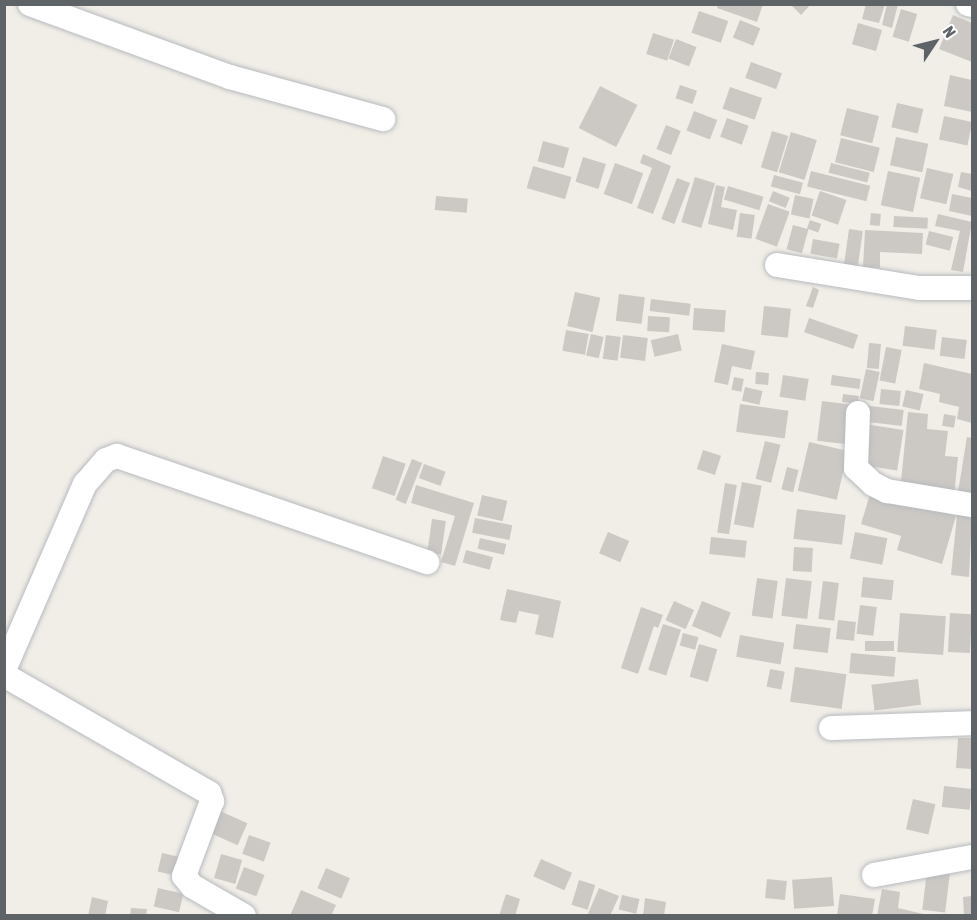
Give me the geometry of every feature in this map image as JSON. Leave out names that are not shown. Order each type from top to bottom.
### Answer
[{"type":"street","points":[[30,4],[230,77],[383,119]]},
{"type":"street","points":[[777,265],[919,288],[972,288]]},
{"type":"street","points":[[858,413],[856,468],[873,484],[887,491],[972,505]]},
{"type":"street","points":[[4,670],[85,484],[106,460],[117,456],[427,562]]},
{"type":"street","points":[[4,675],[209,793],[212,801],[184,876],[192,886],[244,915]]},
{"type":"street","points":[[831,728],[972,723]]},
{"type":"street","points":[[874,874],[972,856]]},
{"type":"building","points":[[718,4],[763,4],[757,22],[717,8]]},
{"type":"building","points":[[790,4],[811,4],[801,15]]},
{"type":"building","points":[[866,4],[885,4],[879,23],[862,19]]},
{"type":"building","points":[[887,4],[898,4],[892,28],[882,25]]},
{"type":"building","points":[[901,9],[917,14],[909,42],[893,37]]},
{"type":"building","points":[[699,11],[728,21],[721,43],[692,33]]},
{"type":"building","points":[[953,15],[972,23],[972,62],[939,49]]},
{"type":"building","points":[[740,20],[760,28],[753,46],[733,38]]},
{"type":"building","points":[[858,23],[882,30],[876,51],[852,44]]},
{"type":"building","points":[[653,33],[674,40],[667,61],[646,54]]},
{"type":"building","points":[[676,39],[697,47],[689,66],[668,59]]},
{"type":"building","points":[[751,62],[782,73],[776,89],[745,78]]},
{"type":"building","points":[[950,75],[972,80],[972,112],[944,106]]},
{"type":"building","points":[[680,85],[697,91],[692,104],[675,98]]},
{"type":"building","points":[[600,86],[637,105],[616,147],[579,128]]},
{"type":"building","points":[[730,87],[762,98],[755,120],[723,109]]},
{"type":"building","points":[[897,103],[923,109],[918,133],[891,127]]},
{"type":"building","points":[[847,108],[879,116],[872,143],[840,135]]},
{"type":"building","points":[[694,111],[717,120],[710,140],[686,131]]},
{"type":"building","points":[[944,116],[972,122],[967,146],[939,139]]},
{"type":"building","points":[[727,118],[749,126],[742,145],[720,137]]},
{"type":"building","points":[[666,125],[681,131],[671,155],[656,149]]},
{"type":"building","points":[[772,131],[788,136],[777,172],[761,167]]},
{"type":"building","points":[[791,132],[817,140],[805,180],[779,172]]},
{"type":"building","points":[[896,137],[928,144],[922,172],[890,165]]},
{"type":"building","points":[[841,138],[880,148],[874,172],[835,162]]},
{"type":"building","points":[[543,141],[569,148],[564,168],[538,161]]},
{"type":"building","points":[[643,154],[671,166],[653,214],[637,208],[652,168],[640,163]]},
{"type":"building","points":[[583,157],[606,164],[598,189],[575,182]]},
{"type":"building","points":[[615,163],[643,173],[632,204],[604,194]]},
{"type":"building","points":[[831,163],[870,173],[867,182],[829,173]]},
{"type":"building","points":[[533,166],[571,177],[565,199],[527,188]]},
{"type":"building","points":[[927,168],[953,174],[946,204],[920,198]]},
{"type":"building","points":[[811,171],[870,186],[866,201],[807,187]]},
{"type":"building","points":[[888,171],[920,178],[913,212],[881,205]]},
{"type":"building","points":[[961,172],[972,174],[972,191],[958,187]]},
{"type":"building","points":[[774,175],[803,183],[800,194],[771,187]]},
{"type":"building","points":[[695,177],[715,183],[701,228],[681,222]]},
{"type":"building","points":[[677,178],[690,183],[674,224],[661,219]]},
{"type":"building","points":[[716,185],[725,187],[721,207],[737,210],[733,230],[708,224]]},
{"type":"building","points":[[728,186],[763,197],[759,210],[724,199]]},
{"type":"building","points":[[773,191],[790,198],[786,208],[769,201]]},
{"type":"building","points":[[820,191],[846,200],[838,225],[812,216]]},
{"type":"building","points":[[952,194],[972,198],[972,216],[949,211]]},
{"type":"building","points":[[795,195],[814,199],[809,219],[791,215]]},
{"type":"building","points":[[436,196],[468,199],[467,213],[435,210]]},
{"type":"building","points":[[768,204],[790,212],[777,247],[755,239]]},
{"type":"building","points":[[740,213],[755,215],[752,239],[737,237]]},
{"type":"building","points":[[871,213],[881,214],[880,226],[870,225]]},
{"type":"building","points":[[938,214],[972,222],[963,272],[951,270],[960,231],[935,226]]},
{"type":"building","points":[[894,216],[928,218],[927,229],[893,227]]},
{"type":"building","points":[[810,220],[821,224],[818,233],[807,228]]},
{"type":"building","points":[[793,225],[808,229],[802,253],[787,249]]},
{"type":"building","points":[[849,229],[863,231],[858,268],[844,266]]},
{"type":"building","points":[[865,230],[923,233],[922,254],[880,252],[880,268],[863,267]]},
{"type":"building","points":[[929,231],[953,237],[950,251],[926,245]]},
{"type":"building","points":[[813,239],[840,244],[837,258],[810,254]]},
{"type":"building","points":[[813,287],[819,290],[813,308],[806,306]]},
{"type":"building","points":[[575,292],[600,298],[592,332],[567,326]]},
{"type":"building","points":[[619,294],[645,297],[642,324],[616,321]]},
{"type":"building","points":[[651,299],[691,304],[689,316],[650,311]]},
{"type":"building","points":[[764,306],[791,309],[788,338],[761,335]]},
{"type":"building","points":[[694,308],[726,310],[724,332],[692,330]]},
{"type":"building","points":[[648,316],[670,317],[669,332],[647,331]]},
{"type":"building","points":[[809,318],[858,335],[853,349],[804,332]]},
{"type":"building","points":[[905,326],[937,330],[934,350],[903,346]]},
{"type":"building","points":[[566,330],[589,334],[585,355],[562,351]]},
{"type":"building","points":[[591,334],[604,337],[599,358],[586,355]]},
{"type":"building","points":[[678,334],[682,351],[655,357],[651,340]]},
{"type":"building","points":[[606,335],[621,337],[618,361],[603,359]]},
{"type":"building","points":[[623,335],[648,338],[645,361],[620,358]]},
{"type":"building","points":[[942,337],[967,340],[964,359],[940,356]]},
{"type":"building","points":[[869,343],[881,344],[879,369],[867,368]]},
{"type":"building","points":[[722,344],[755,351],[751,370],[732,366],[728,385],[714,382]]},
{"type":"building","points":[[886,347],[902,350],[895,383],[880,380]]},
{"type":"building","points":[[924,363],[972,374],[972,423],[957,419],[959,407],[939,402],[940,394],[919,389]]},
{"type":"building","points":[[866,369],[880,372],[873,401],[860,398]]},
{"type":"building","points":[[756,372],[769,373],[768,385],[755,384]]},
{"type":"building","points":[[783,375],[809,379],[805,401],[780,397]]},
{"type":"building","points":[[832,375],[861,379],[859,389],[831,385]]},
{"type":"building","points":[[734,377],[744,379],[741,392],[732,390]]},
{"type":"building","points":[[745,387],[763,391],[759,405],[742,401]]},
{"type":"building","points":[[881,389],[901,391],[899,406],[879,404]]},
{"type":"building","points":[[906,390],[924,394],[920,411],[902,407]]},
{"type":"building","points":[[843,394],[859,396],[858,404],[842,402]]},
{"type":"building","points":[[822,401],[856,405],[851,445],[817,441]]},
{"type":"building","points":[[740,404],[789,411],[785,439],[736,432]]},
{"type":"building","points":[[862,405],[904,410],[902,426],[860,421]]},
{"type":"building","points":[[908,412],[928,414],[927,429],[948,431],[945,456],[958,457],[954,496],[900,491]]},
{"type":"building","points":[[944,414],[956,416],[954,428],[942,426]]},
{"type":"building","points":[[865,424],[904,430],[897,471],[859,464]]},
{"type":"building","points":[[967,437],[972,438],[972,501],[957,498]]},
{"type":"building","points":[[765,441],[781,445],[771,483],[756,479]]},
{"type":"building","points":[[809,442],[848,451],[837,500],[798,491]]},
{"type":"building","points":[[703,450],[721,456],[715,475],[697,469]]},
{"type":"building","points":[[383,456],[406,464],[395,496],[372,488]]},
{"type":"building","points":[[412,459],[422,463],[406,504],[396,500]]},
{"type":"building","points":[[424,464],[446,472],[440,486],[419,478]]},
{"type":"building","points":[[787,467],[799,470],[793,492],[781,489]]},
{"type":"building","points":[[742,482],[762,486],[753,528],[734,524]]},
{"type":"building","points":[[725,483],[737,485],[729,534],[717,532]]},
{"type":"building","points":[[416,485],[474,503],[455,566],[441,562],[455,516],[411,503]]},
{"type":"building","points":[[871,491],[956,516],[942,564],[897,550],[901,536],[861,524]]},
{"type":"building","points":[[482,495],[507,501],[503,521],[477,515]]},
{"type":"building","points":[[797,509],[846,515],[842,545],[793,539]]},
{"type":"building","points":[[957,515],[972,516],[969,577],[951,575]]},
{"type":"building","points":[[475,518],[512,525],[509,540],[472,533]]},
{"type":"building","points":[[432,519],[446,521],[441,555],[427,553]]},
{"type":"building","points":[[608,532],[629,541],[620,562],[599,553]]},
{"type":"building","points":[[855,532],[887,538],[882,565],[850,559]]},
{"type":"building","points":[[711,537],[747,541],[745,558],[709,554]]},
{"type":"building","points":[[480,538],[506,544],[504,555],[478,549]]},
{"type":"building","points":[[794,547],[813,548],[812,572],[793,571]]},
{"type":"building","points":[[466,550],[493,557],[490,570],[463,563]]},
{"type":"building","points":[[863,577],[894,580],[892,600],[861,597]]},
{"type":"building","points":[[757,578],[778,581],[773,619],[752,616]]},
{"type":"building","points":[[786,578],[812,581],[807,619],[781,616]]},
{"type":"building","points":[[823,581],[839,583],[834,621],[818,619]]},
{"type":"building","points":[[507,589],[561,601],[553,638],[535,634],[539,615],[519,611],[516,623],[500,620]]},
{"type":"building","points":[[674,601],[694,610],[686,629],[665,620]]},
{"type":"building","points":[[702,601],[731,613],[721,638],[692,626]]},
{"type":"building","points":[[860,605],[877,607],[873,636],[856,634]]},
{"type":"building","points":[[641,607],[663,615],[658,628],[654,626],[638,674],[621,668]]},
{"type":"building","points":[[900,613],[946,616],[943,655],[897,652]]},
{"type":"building","points":[[950,613],[972,614],[970,653],[948,652]]},
{"type":"building","points":[[838,620],[856,622],[854,641],[836,639]]},
{"type":"building","points":[[663,624],[681,630],[666,676],[648,670]]},
{"type":"building","points":[[796,624],[831,628],[828,653],[793,649]]},
{"type":"building","points":[[683,633],[698,637],[695,650],[680,646]]},
{"type":"building","points":[[740,635],[784,643],[780,664],[736,657]]},
{"type":"building","points":[[865,641],[894,641],[894,651],[865,651]]},
{"type":"building","points":[[699,644],[717,649],[708,682],[690,677]]},
{"type":"building","points":[[851,653],[896,657],[894,677],[849,673]]},
{"type":"building","points":[[795,667],[846,674],[842,709],[790,702]]},
{"type":"building","points":[[770,669],[785,672],[781,690],[767,687]]},
{"type":"building","points":[[918,679],[921,705],[875,711],[871,685]]},
{"type":"building","points":[[958,738],[972,738],[972,769],[956,768]]},
{"type":"building","points":[[944,786],[972,789],[970,810],[942,807]]},
{"type":"building","points":[[913,799],[935,804],[928,834],[906,829]]},
{"type":"building","points":[[220,811],[247,823],[238,845],[210,833]]},
{"type":"building","points":[[249,835],[271,843],[264,862],[242,854]]},
{"type":"building","points":[[162,853],[179,857],[174,875],[158,872]]},
{"type":"building","points":[[221,854],[242,860],[235,884],[214,878]]},
{"type":"building","points":[[541,859],[572,873],[564,890],[533,876]]},
{"type":"building","points":[[244,867],[265,875],[256,896],[236,888]]},
{"type":"building","points":[[326,868],[350,878],[341,898],[317,888]]},
{"type":"building","points":[[927,871],[950,874],[945,913],[922,910]]},
{"type":"building","points":[[832,877],[834,906],[794,909],[792,880]]},
{"type":"building","points":[[767,879],[787,881],[785,900],[765,898]]},
{"type":"building","points":[[579,880],[595,885],[588,910],[571,905]]},
{"type":"building","points":[[158,888],[183,894],[179,912],[154,907]]},
{"type":"building","points":[[599,888],[619,896],[610,916],[587,916]]},
{"type":"building","points":[[882,889],[900,892],[898,908],[932,916],[877,916]]},
{"type":"building","points":[[301,890],[336,905],[331,916],[290,916]]},
{"type":"building","points":[[506,894],[520,899],[515,916],[499,916]]},
{"type":"building","points":[[840,894],[875,899],[872,916],[837,916]]},
{"type":"building","points":[[622,895],[640,899],[636,914],[619,910]]},
{"type":"building","points":[[972,896],[972,916],[964,916],[963,897]]},
{"type":"building","points":[[92,897],[108,901],[105,916],[88,916]]},
{"type":"building","points":[[645,898],[666,902],[664,916],[643,916]]},
{"type":"building","points":[[131,908],[147,909],[146,916],[130,916]]}]
